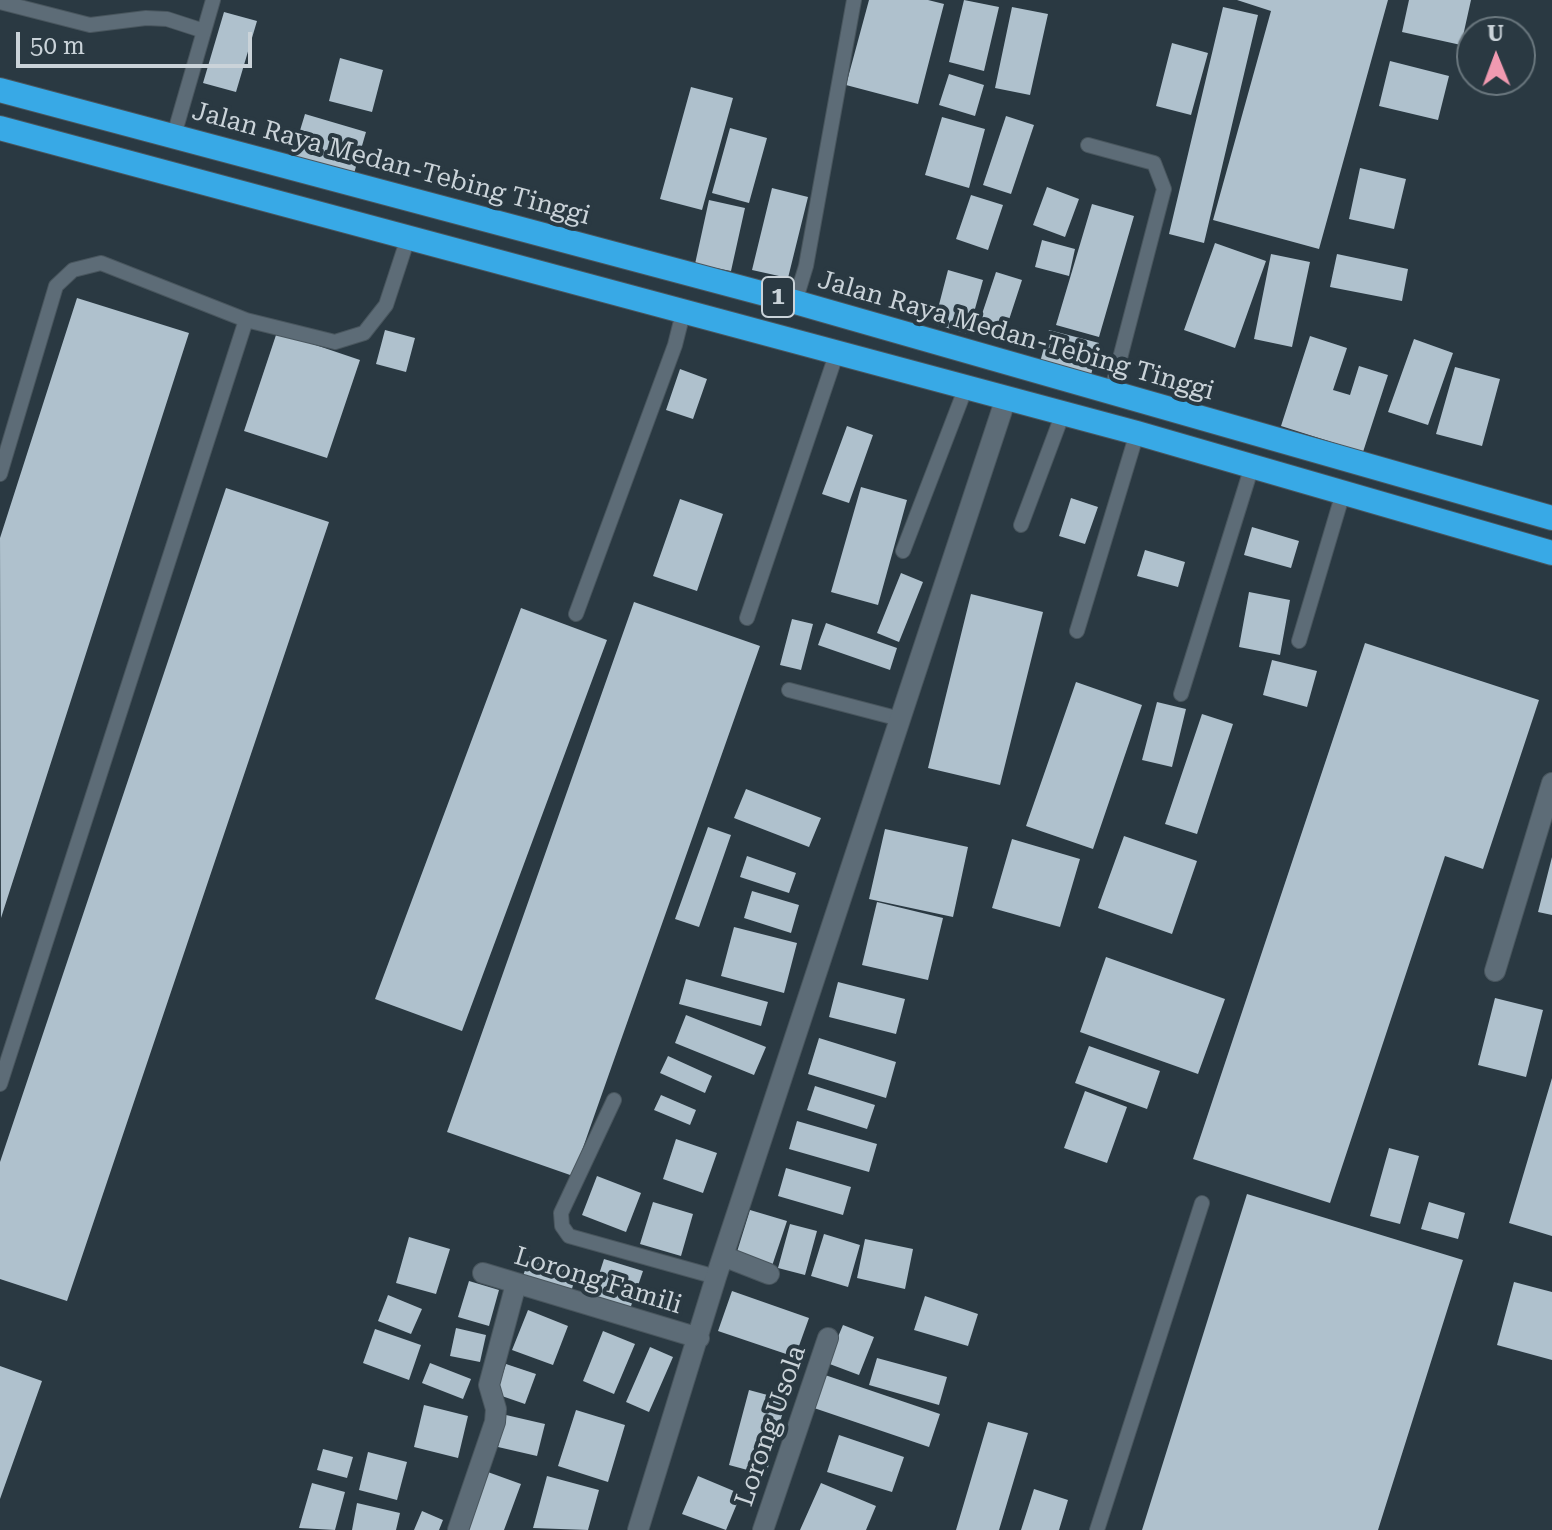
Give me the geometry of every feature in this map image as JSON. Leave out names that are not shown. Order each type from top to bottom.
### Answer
[{"type":"highway","name":"Jalan Raya Medan-Tebing Tinggi","points":[[0,90],[795,302],[1016,366],[1112,389],[1552,518]]},
{"type":"highway","name":"1","points":[[0,128],[1137,433],[1552,553]]},
{"type":"street","points":[[638,1530],[716,1277],[1006,398]]},
{"type":"street","points":[[1495,971],[1552,783]]},
{"type":"street","points":[[723,1256],[769,1274]]},
{"type":"street","name":"Lorong Famili","points":[[483,1273],[699,1338]]},
{"type":"street","points":[[458,1530],[495,1422],[496,1409],[489,1385],[516,1284]]},
{"type":"street","name":"Lorong Usola","points":[[763,1530],[828,1338]]},
{"type":"lane","points":[[174,135],[213,0]]},
{"type":"lane","points":[[795,302],[806,266],[854,0]]},
{"type":"lane","points":[[0,2],[90,25],[146,18],[167,19],[204,31]]},
{"type":"lane","points":[[1088,145],[1154,163],[1164,189],[1112,389]]},
{"type":"lane","points":[[0,474],[56,286],[73,270],[101,263],[246,320],[335,342],[364,333],[386,305],[408,238]]},
{"type":"lane","points":[[576,614],[675,345],[684,309]]},
{"type":"lane","points":[[0,1084],[246,320]]},
{"type":"lane","points":[[747,618],[837,352]]},
{"type":"lane","points":[[903,551],[966,387]]},
{"type":"lane","points":[[1021,525],[1063,413]]},
{"type":"lane","points":[[1077,631],[1137,433]]},
{"type":"lane","points":[[1181,694],[1252,466]]},
{"type":"lane","points":[[1299,641],[1343,493]]},
{"type":"lane","points":[[789,690],[900,719]]},
{"type":"lane","points":[[614,1100],[561,1213],[562,1226],[569,1236],[716,1277]]},
{"type":"lane","points":[[1097,1530],[1202,1203]]},
{"type":"building","points":[[869,0],[928,0],[944,4],[918,104],[846,85]]},
{"type":"building","points":[[964,0],[999,7],[984,71],[949,62]]},
{"type":"building","points":[[1237,0],[1388,0],[1319,249],[1213,220],[1271,11]]},
{"type":"building","points":[[1409,0],[1471,0],[1467,16],[1456,16],[1456,44],[1402,32]]},
{"type":"building","points":[[1012,7],[1048,14],[1030,95],[995,88]]},
{"type":"building","points":[[1223,7],[1258,15],[1204,243],[1169,234]]},
{"type":"building","points":[[224,12],[257,21],[236,92],[203,83]]},
{"type":"building","points":[[1172,43],[1208,53],[1191,115],[1156,106]]},
{"type":"building","points":[[340,58],[383,70],[372,112],[329,101]]},
{"type":"building","points":[[1390,61],[1449,76],[1438,120],[1379,106]]},
{"type":"building","points":[[949,74],[984,85],[975,116],[939,105]]},
{"type":"building","points":[[691,87],[733,98],[702,210],[660,199]]},
{"type":"building","points":[[305,114],[366,132],[353,177],[291,160]]},
{"type":"building","points":[[1006,116],[1034,125],[1011,194],[983,185]]},
{"type":"building","points":[[942,117],[985,129],[969,188],[925,175]]},
{"type":"building","points":[[730,128],[767,138],[749,203],[712,193]]},
{"type":"building","points":[[1360,168],[1406,179],[1394,229],[1349,219]]},
{"type":"building","points":[[1047,187],[1079,199],[1065,237],[1033,225]]},
{"type":"building","points":[[772,188],[808,197],[788,278],[752,270]]},
{"type":"building","points":[[971,195],[1003,205],[988,250],[956,239]]},
{"type":"building","points":[[709,200],[745,208],[731,271],[695,264]]},
{"type":"building","points":[[1092,204],[1134,216],[1099,337],[1056,325]]},
{"type":"building","points":[[1042,240],[1075,249],[1069,276],[1035,267]]},
{"type":"building","points":[[1215,243],[1266,261],[1235,348],[1184,330]]},
{"type":"building","points":[[1271,254],[1310,262],[1292,347],[1254,339]]},
{"type":"building","points":[[1337,254],[1408,269],[1402,301],[1330,287]]},
{"type":"building","points":[[948,270],[983,280],[968,334],[934,324]]},
{"type":"building","points":[[996,272],[1022,280],[1004,335],[978,326]]},
{"type":"building","points":[[77,298],[189,333],[1,918],[0,538]]},
{"type":"building","points":[[385,330],[415,338],[406,372],[376,364]]},
{"type":"building","points":[[1049,330],[1099,343],[1091,375],[1040,362]]},
{"type":"building","points":[[277,332],[360,360],[327,458],[244,431]]},
{"type":"building","points":[[1310,336],[1347,348],[1333,390],[1350,395],[1359,366],[1388,375],[1363,452],[1281,426]]},
{"type":"building","points":[[1414,339],[1453,353],[1428,425],[1388,412]]},
{"type":"building","points":[[1455,367],[1500,379],[1482,446],[1436,434]]},
{"type":"building","points":[[680,369],[707,379],[693,419],[666,410]]},
{"type":"building","points":[[847,426],[873,435],[849,503],[822,494]]},
{"type":"building","points":[[861,487],[907,500],[878,605],[831,592]]},
{"type":"building","points":[[226,488],[329,522],[67,1301],[0,1279],[0,1162]]},
{"type":"building","points":[[1071,498],[1098,507],[1085,544],[1059,536]]},
{"type":"building","points":[[680,499],[723,514],[697,591],[653,576]]},
{"type":"building","points":[[1252,527],[1299,541],[1291,568],[1244,555]]},
{"type":"building","points":[[1145,550],[1185,562],[1178,587],[1137,576]]},
{"type":"building","points":[[901,573],[923,582],[899,642],[877,633]]},
{"type":"building","points":[[1249,592],[1290,600],[1280,655],[1239,647]]},
{"type":"building","points":[[971,594],[1043,612],[1000,785],[928,768]]},
{"type":"building","points":[[634,602],[760,646],[573,1176],[447,1132]]},
{"type":"building","points":[[521,608],[607,640],[462,1031],[375,999]]},
{"type":"building","points":[[792,619],[813,624],[801,670],[780,665]]},
{"type":"building","points":[[826,623],[897,648],[890,670],[818,645]]},
{"type":"building","points":[[1365,643],[1539,700],[1483,869],[1445,856],[1330,1203],[1193,1159]]},
{"type":"building","points":[[1272,660],[1317,671],[1307,707],[1263,695]]},
{"type":"building","points":[[1076,682],[1142,705],[1093,849],[1026,826]]},
{"type":"building","points":[[1157,702],[1186,709],[1172,767],[1142,760]]},
{"type":"building","points":[[1202,714],[1233,724],[1197,834],[1165,824]]},
{"type":"building","points":[[746,789],[821,818],[809,847],[734,818]]},
{"type":"building","points":[[708,827],[731,835],[699,927],[675,919]]},
{"type":"building","points":[[885,829],[968,847],[953,917],[869,899]]},
{"type":"building","points":[[1124,836],[1197,861],[1172,934],[1098,908]]},
{"type":"building","points":[[1012,839],[1080,859],[1060,927],[992,908]]},
{"type":"building","points":[[747,856],[796,873],[789,893],[740,877]]},
{"type":"building","points":[[1552,857],[1552,915],[1538,912]]},
{"type":"building","points":[[752,891],[799,905],[791,933],[744,918]]},
{"type":"building","points":[[877,902],[943,918],[928,980],[862,965]]},
{"type":"building","points":[[734,927],[797,943],[784,993],[721,976]]},
{"type":"building","points":[[1106,957],[1225,999],[1198,1074],[1080,1032]]},
{"type":"building","points":[[686,979],[768,1002],[761,1026],[679,1004]]},
{"type":"building","points":[[838,982],[905,999],[896,1034],[829,1017]]},
{"type":"building","points":[[1495,998],[1543,1010],[1526,1077],[1478,1065]]},
{"type":"building","points":[[686,1015],[766,1047],[754,1075],[675,1043]]},
{"type":"building","points":[[819,1038],[896,1062],[886,1098],[808,1074]]},
{"type":"building","points":[[1089,1046],[1160,1071],[1147,1109],[1075,1083]]},
{"type":"building","points":[[668,1056],[712,1076],[705,1093],[660,1073]]},
{"type":"building","points":[[1552,1078],[1552,1236],[1509,1223]]},
{"type":"building","points":[[815,1086],[875,1105],[867,1129],[807,1110]]},
{"type":"building","points":[[1085,1091],[1127,1107],[1107,1163],[1064,1148]]},
{"type":"building","points":[[661,1095],[696,1110],[690,1125],[654,1110]]},
{"type":"building","points":[[797,1121],[877,1144],[869,1172],[789,1149]]},
{"type":"building","points":[[676,1139],[717,1153],[703,1193],[663,1179]]},
{"type":"building","points":[[1389,1148],[1419,1156],[1400,1224],[1370,1216]]},
{"type":"building","points":[[786,1168],[851,1187],[843,1215],[778,1196]]},
{"type":"building","points":[[597,1176],[641,1193],[626,1232],[582,1215]]},
{"type":"building","points":[[1247,1194],[1463,1260],[1378,1530],[1142,1530]]},
{"type":"building","points":[[653,1202],[693,1214],[681,1256],[640,1244]]},
{"type":"building","points":[[1429,1202],[1465,1213],[1458,1239],[1421,1229]]},
{"type":"building","points":[[750,1210],[787,1221],[772,1266],[736,1255]]},
{"type":"building","points":[[790,1224],[817,1231],[805,1275],[778,1268]]},
{"type":"building","points":[[824,1234],[860,1245],[848,1287],[811,1276]]},
{"type":"building","points":[[409,1237],[450,1249],[436,1294],[396,1283]]},
{"type":"building","points":[[865,1239],[913,1249],[905,1289],[857,1278]]},
{"type":"building","points":[[530,1256],[577,1272],[571,1292],[523,1276]]},
{"type":"building","points":[[604,1259],[643,1271],[629,1312],[591,1299]]},
{"type":"building","points":[[469,1281],[499,1290],[489,1326],[458,1317]]},
{"type":"building","points":[[1514,1282],[1552,1292],[1552,1360],[1497,1345]]},
{"type":"building","points":[[732,1291],[809,1318],[795,1357],[718,1331]]},
{"type":"building","points":[[388,1295],[422,1309],[411,1334],[378,1321]]},
{"type":"building","points":[[925,1296],[978,1314],[968,1346],[914,1330]]},
{"type":"building","points":[[528,1310],[568,1326],[553,1365],[512,1350]]},
{"type":"building","points":[[843,1325],[874,1337],[859,1375],[827,1363]]},
{"type":"building","points":[[456,1328],[486,1335],[480,1362],[450,1356]]},
{"type":"building","points":[[375,1329],[421,1345],[409,1380],[363,1363]]},
{"type":"building","points":[[603,1331],[635,1344],[614,1394],[583,1381]]},
{"type":"building","points":[[650,1347],[673,1357],[649,1412],[626,1402]]},
{"type":"building","points":[[877,1358],[947,1377],[939,1405],[869,1385]]},
{"type":"building","points":[[430,1363],[471,1379],[463,1399],[422,1383]]},
{"type":"building","points":[[506,1364],[536,1374],[525,1404],[496,1394]]},
{"type":"building","points":[[0,1366],[42,1381],[0,1499]]},
{"type":"building","points":[[825,1375],[940,1414],[929,1447],[814,1408]]},
{"type":"building","points":[[749,1390],[786,1400],[766,1475],[729,1465]]},
{"type":"building","points":[[424,1405],[468,1416],[458,1458],[414,1447]]},
{"type":"building","points":[[576,1410],[625,1425],[608,1482],[558,1466]]},
{"type":"building","points":[[506,1415],[545,1424],[537,1456],[498,1447]]},
{"type":"building","points":[[988,1422],[1028,1433],[999,1530],[956,1530]]},
{"type":"building","points":[[839,1435],[904,1457],[892,1492],[827,1472]]},
{"type":"building","points":[[323,1449],[353,1457],[347,1478],[317,1470]]},
{"type":"building","points":[[368,1452],[407,1462],[397,1500],[359,1490]]},
{"type":"building","points":[[485,1471],[521,1484],[504,1530],[464,1530]]},
{"type":"building","points":[[547,1476],[599,1490],[588,1530],[533,1528]]},
{"type":"building","points":[[698,1476],[741,1494],[726,1530],[682,1514]]},
{"type":"building","points":[[312,1483],[345,1492],[335,1530],[299,1528]]},
{"type":"building","points":[[821,1483],[876,1506],[866,1530],[800,1530]]},
{"type":"building","points":[[1034,1489],[1068,1500],[1059,1530],[1021,1530]]},
{"type":"building","points":[[357,1503],[400,1513],[396,1530],[352,1530]]},
{"type":"building","points":[[422,1511],[443,1520],[439,1530],[414,1530]]}]
